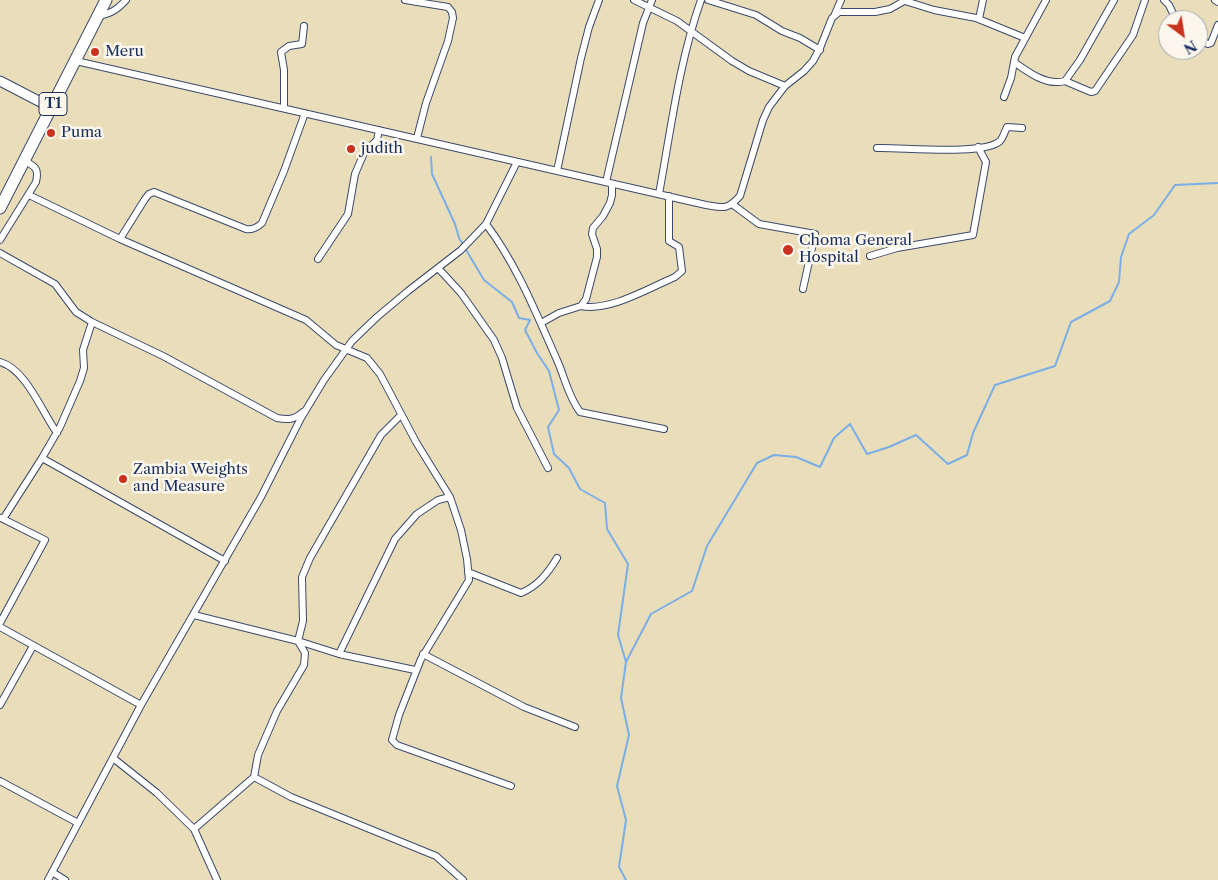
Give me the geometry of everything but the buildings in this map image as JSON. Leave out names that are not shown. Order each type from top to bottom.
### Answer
[{"type":"highway","name":"T1","points":[[0,208],[106,0]]},
{"type":"street","points":[[98,16],[111,13],[126,0]]},
{"type":"street","points":[[405,0],[448,7],[452,12],[453,18],[448,41],[426,102],[417,138]]},
{"type":"street","points":[[557,171],[583,51],[599,0]]},
{"type":"street","points":[[634,0],[668,16],[691,30],[732,61],[749,71],[785,86]]},
{"type":"street","points":[[541,323],[580,306],[586,299],[597,257],[597,249],[592,234],[593,228],[603,216],[610,203],[612,195],[609,183],[643,23],[652,0]]},
{"type":"street","points":[[659,194],[677,93],[691,30],[701,0]]},
{"type":"street","points":[[708,0],[756,15],[782,31],[800,38],[820,50]]},
{"type":"street","points":[[76,61],[706,206],[726,208],[740,196],[769,107],[785,86],[804,71],[820,50],[828,26],[836,14],[841,0]]},
{"type":"street","points":[[836,14],[839,12],[890,10],[905,0],[934,10],[979,19],[1025,38]]},
{"type":"street","points":[[979,19],[983,0]]},
{"type":"street","points":[[1004,97],[1016,56],[1046,0]]},
{"type":"street","points":[[1065,81],[1080,60],[1114,0]]},
{"type":"street","points":[[1014,62],[1044,80],[1065,81],[1091,92],[1096,91],[1133,35],[1145,0]]},
{"type":"street","points":[[1164,0],[1171,10]]},
{"type":"street","points":[[1208,44],[1211,43],[1218,25]]},
{"type":"street","points":[[284,108],[284,70],[281,52],[289,46],[302,44],[304,26]]},
{"type":"street","points":[[0,81],[52,108]]},
{"type":"street","points":[[120,239],[145,199],[154,192],[246,229],[251,230],[259,226],[273,198],[305,113]]},
{"type":"street","points":[[877,148],[961,149],[978,147],[998,142],[1002,139],[1007,127],[1022,128]]},
{"type":"street","points":[[318,259],[348,214],[355,174],[364,153],[377,140],[379,130]]},
{"type":"street","points":[[870,256],[897,248],[972,235],[986,162],[978,147]]},
{"type":"street","points":[[0,240],[28,195],[38,174],[35,167],[25,160]]},
{"type":"street","points":[[48,880],[141,705],[225,561],[324,380],[346,350],[377,317],[461,250],[486,224],[517,162]]},
{"type":"street","points":[[28,195],[120,239],[306,320],[336,345],[346,350],[358,352],[367,358],[380,374],[401,415],[450,497],[461,530],[469,580],[423,654],[398,715],[392,740],[397,744],[511,786]]},
{"type":"street","points":[[580,306],[590,308],[622,300],[675,277],[682,271],[679,247],[669,241],[669,196]]},
{"type":"street","points":[[732,204],[759,224],[815,234],[803,289]]},
{"type":"street","points":[[486,224],[499,242],[523,284],[560,367],[571,400],[580,412],[664,429]]},
{"type":"street","points":[[0,253],[55,284],[76,312],[92,322],[163,356],[278,418],[290,420],[298,417],[307,409]]},
{"type":"street","points":[[438,268],[461,293],[494,340],[502,358],[517,408],[548,468]]},
{"type":"street","points":[[0,623],[45,540],[1,518],[57,433],[83,374],[83,350],[92,322]]},
{"type":"street","points":[[0,362],[5,363],[22,376],[57,433]]},
{"type":"street","points":[[194,829],[254,777],[258,755],[273,720],[304,665],[305,653],[298,641],[303,621],[302,577],[310,558],[381,435],[401,415]]},
{"type":"street","points":[[42,458],[225,561]]},
{"type":"street","points":[[339,654],[395,539],[417,514],[438,500],[450,497]]},
{"type":"street","points":[[468,572],[521,594],[532,588],[548,572],[557,558]]},
{"type":"street","points":[[194,615],[298,641],[339,654],[416,670]]},
{"type":"street","points":[[0,627],[141,705]]},
{"type":"street","points":[[0,705],[33,646]]},
{"type":"street","points":[[423,654],[524,706],[575,727]]},
{"type":"street","points":[[113,758],[157,793],[194,829],[217,880]]},
{"type":"street","points":[[254,777],[290,797],[436,856],[463,880]]},
{"type":"street","points":[[0,781],[78,823]]},
{"type":"street","points":[[52,872],[65,880]]},
{"type":"waterway","points":[[431,157],[432,174],[455,224],[459,238],[484,280],[512,302],[519,318],[530,320],[525,330],[549,371],[559,410],[548,427],[554,454],[569,468],[580,489],[605,503],[607,529],[628,564],[618,635],[626,662],[621,698],[629,735],[617,786],[626,820],[619,867],[626,880]]},
{"type":"waterway","points":[[626,662],[651,614],[692,591],[707,546],[757,463],[774,455],[796,457],[820,467],[834,438],[850,424],[867,454],[916,435],[948,464],[967,455],[973,433],[995,385],[1055,366],[1071,322],[1110,301],[1119,282],[1121,257],[1129,234],[1154,215],[1175,185],[1218,183]]},
{"type":"place","name":"Meru","points":[[95,52]]},
{"type":"place","name":"Puma","points":[[51,133]]},
{"type":"place","name":"judith","points":[[351,149]]},
{"type":"place","name":"Choma General Hospital","points":[[788,250]]},
{"type":"place","name":"Zambia Weights and Measure","points":[[123,479]]}]
